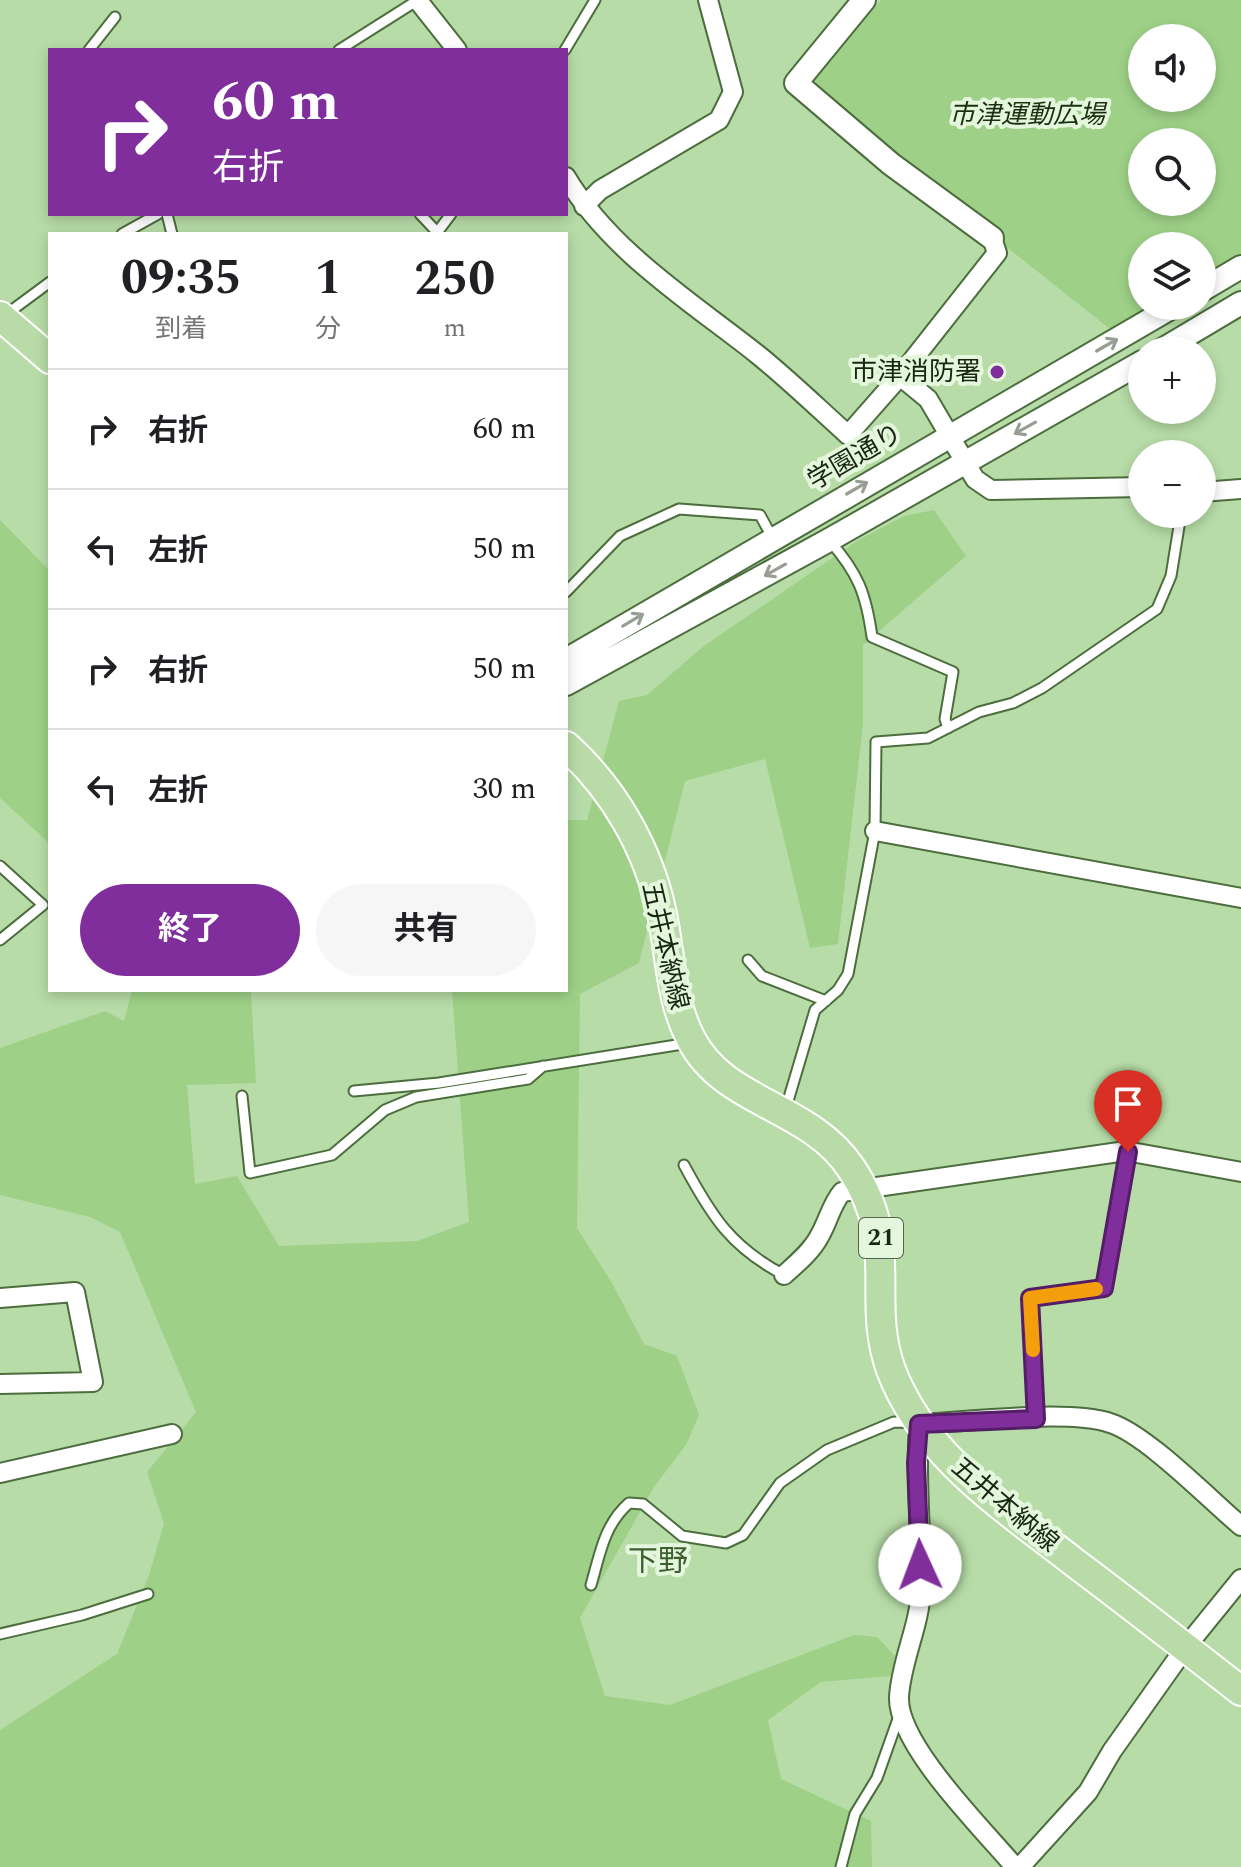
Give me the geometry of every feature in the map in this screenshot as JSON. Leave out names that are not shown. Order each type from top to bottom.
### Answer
[{"type":"main road","points":[[1,316],[48,357]]},
{"type":"main road","name":"五井本納線","points":[[568,748],[595,775],[638,841],[662,913],[678,1013],[692,1042],[727,1081],[810,1126],[833,1146],[864,1189],[881,1236],[884,1340],[891,1369],[919,1424],[969,1480],[1241,1691]]},
{"type":"street","points":[[584,206],[600,190],[719,120],[733,92],[708,0]]},
{"type":"street","points":[[568,180],[584,206],[610,235],[759,356],[848,435],[900,376],[997,253],[992,238],[891,164],[796,83],[864,0]]},
{"type":"street","points":[[419,1],[455,48]]},
{"type":"street","points":[[1216,282],[1241,267]]},
{"type":"street","points":[[1186,336],[1241,303]]},
{"type":"street","name":"学園通り","points":[[568,659],[772,537],[1150,320]]},
{"type":"street","points":[[1067,368],[1082,395]]},
{"type":"street","points":[[568,683],[829,540],[1128,370]]},
{"type":"street","points":[[900,376],[928,399],[975,479],[991,490],[1128,487]]},
{"type":"street","points":[[1216,491],[1241,489]]},
{"type":"street","points":[[875,831],[1241,898]]},
{"type":"street","points":[[784,1275],[816,1242],[832,1214],[833,1202],[842,1192],[1128,1152],[1241,1172]]},
{"type":"street","points":[[0,1298],[75,1292],[93,1382],[0,1384]]},
{"type":"street","points":[[1241,1526],[1140,1441],[1111,1423],[1073,1417],[919,1424],[916,1463],[921,1593],[899,1700],[941,1786],[1018,1867],[1088,1792],[1112,1751],[1185,1648],[1241,1579]]},
{"type":"street","points":[[0,1473],[172,1434]]},
{"type":"lane","points":[[566,48],[595,0]]},
{"type":"lane","points":[[342,48],[419,1]]},
{"type":"lane","points":[[91,48],[115,17]]},
{"type":"lane","points":[[126,232],[154,216]]},
{"type":"lane","points":[[422,216],[436,232],[449,216]]},
{"type":"lane","points":[[1,316],[48,283]]},
{"type":"lane","points":[[568,590],[620,536],[679,509],[760,515],[772,537]]},
{"type":"lane","points":[[785,1111],[815,1010],[848,974],[875,831],[876,742],[928,738],[1042,688],[1157,609],[1171,576],[1179,528]]},
{"type":"lane","points":[[829,540],[853,568],[863,590],[872,637],[953,672],[945,719],[948,728]]},
{"type":"lane","points":[[0,866],[43,905],[0,940]]},
{"type":"lane","points":[[748,960],[762,976],[826,1001]]},
{"type":"lane","points":[[354,1091],[692,1042]]},
{"type":"lane","points":[[242,1096],[250,1173],[332,1155],[385,1110],[416,1097],[528,1079],[543,1066]]},
{"type":"lane","points":[[1036,1419],[1030,1298],[1104,1288],[1128,1152]]},
{"type":"lane","points":[[684,1165],[715,1221],[755,1260],[784,1275]]},
{"type":"lane","points":[[591,1585],[601,1542],[618,1513],[629,1503],[643,1504],[682,1536],[726,1543],[743,1535],[780,1483],[827,1450],[894,1422],[919,1424]]},
{"type":"lane","points":[[0,1634],[82,1615],[148,1594]]},
{"type":"lane","points":[[841,1867],[855,1814],[877,1778],[902,1709]]},
{"type":"green space","name":"市津運動広場","points":[[881,0],[1241,0],[1241,255],[1216,270],[1216,232],[1128,232],[1128,319],[1110,329],[815,95],[812,83]]},
{"type":"green space","points":[[934,510],[966,556],[863,645],[863,724],[838,944],[810,948],[765,759],[685,781],[639,963],[580,994],[577,1228],[612,1283],[644,1344],[677,1356],[699,1415],[686,1445],[654,1487],[580,1618],[605,1696],[670,1705],[854,1635],[877,1637],[912,1674],[821,1682],[768,1720],[781,1779],[871,1821],[872,1867],[0,1867],[0,1730],[117,1654],[149,1575],[164,1523],[147,1472],[196,1412],[120,1232],[90,1217],[0,1195],[0,1048],[105,1011],[124,1021],[131,992],[251,992],[256,1083],[187,1085],[195,1184],[237,1176],[279,1246],[417,1241],[469,1222],[452,992],[568,992],[568,820],[587,820],[619,701],[647,695],[704,646],[857,541],[904,516]]},
{"type":"green space","points":[[0,520],[48,569],[48,842],[0,798]]},
{"type":"slow traffic","points":[[1033,1350],[1030,1298],[1096,1289]]},
{"type":"place","name":"市津消防署","points":[[997,372]]},
{"type":"district","name":"下野","points":[[658,1562]]},
{"type":"route","points":[[920,1565],[916,1463],[919,1424],[1036,1419],[1030,1298],[1104,1288],[1128,1152]]}]
